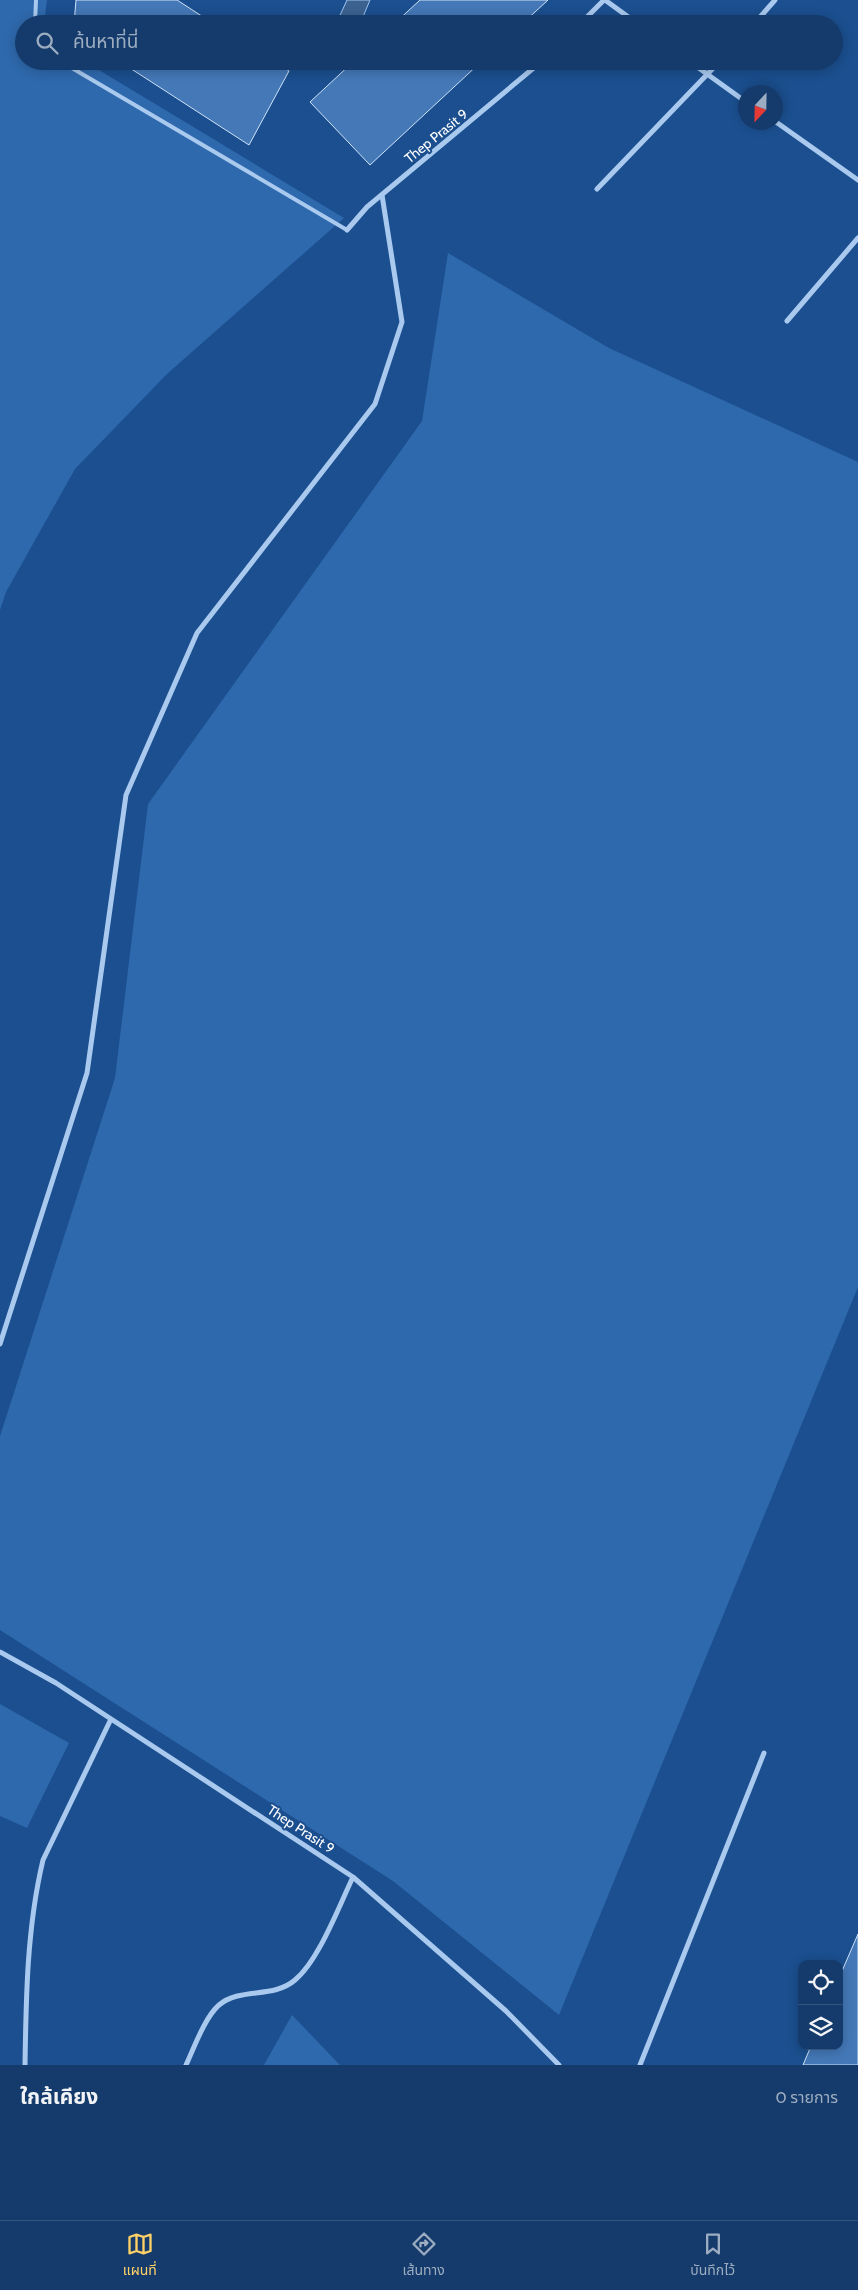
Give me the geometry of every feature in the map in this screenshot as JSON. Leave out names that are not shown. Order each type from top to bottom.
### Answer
[{"type":"street","points":[[589,15],[604,0],[625,15]]},
{"type":"street","points":[[762,15],[775,0]]},
{"type":"street","name":"Thep Prasit 9","points":[[347,230],[367,207],[531,70]]},
{"type":"street","points":[[701,70],[738,96]]},
{"type":"street","points":[[597,189],[712,70]]},
{"type":"street","points":[[783,127],[858,180]]},
{"type":"street","points":[[0,1344],[87,1073],[126,795],[196,633],[375,404],[402,322],[382,195]]},
{"type":"street","points":[[787,321],[858,238]]},
{"type":"street","name":"Thep Prasit 9","points":[[0,1652],[56,1684],[111,1719],[353,1877],[506,2011],[558,2065]]},
{"type":"street","points":[[25,2065],[26,1971],[38,1880],[43,1860],[111,1719]]},
{"type":"street","points":[[640,2065],[764,1753]]},
{"type":"street","points":[[186,2065],[211,2016],[219,2005],[231,1998],[279,1990],[294,1981],[307,1968],[353,1877]]},
{"type":"lane","points":[[35,15],[36,0]]},
{"type":"lane","points":[[75,70],[347,230]]},
{"type":"shaded area","points":[[0,0],[47,0],[45,15],[15,15],[15,70],[99,70],[344,218],[167,374],[75,469],[6,592],[0,610]]},
{"type":"shaded area","points":[[347,0],[370,0],[364,15],[340,15]]},
{"type":"shaded area","points":[[448,253],[609,348],[858,462],[858,1287],[559,2015],[393,1881],[0,1630],[0,1436],[115,1078],[148,804],[422,421]]},
{"type":"shaded area","points":[[0,1704],[69,1743],[27,1828],[0,1816]]},
{"type":"shaded area","points":[[292,2015],[340,2065],[264,2065]]},
{"type":"building","points":[[76,0],[177,0],[200,15],[75,15]]},
{"type":"building","points":[[420,0],[548,0],[532,15],[404,15]]},
{"type":"building","points":[[133,70],[288,70],[289,71],[249,145]]},
{"type":"building","points":[[344,70],[472,70],[370,165],[310,102]]},
{"type":"building","points":[[858,1934],[858,2065],[803,2065],[809,2050],[843,2050],[843,1969]]}]
